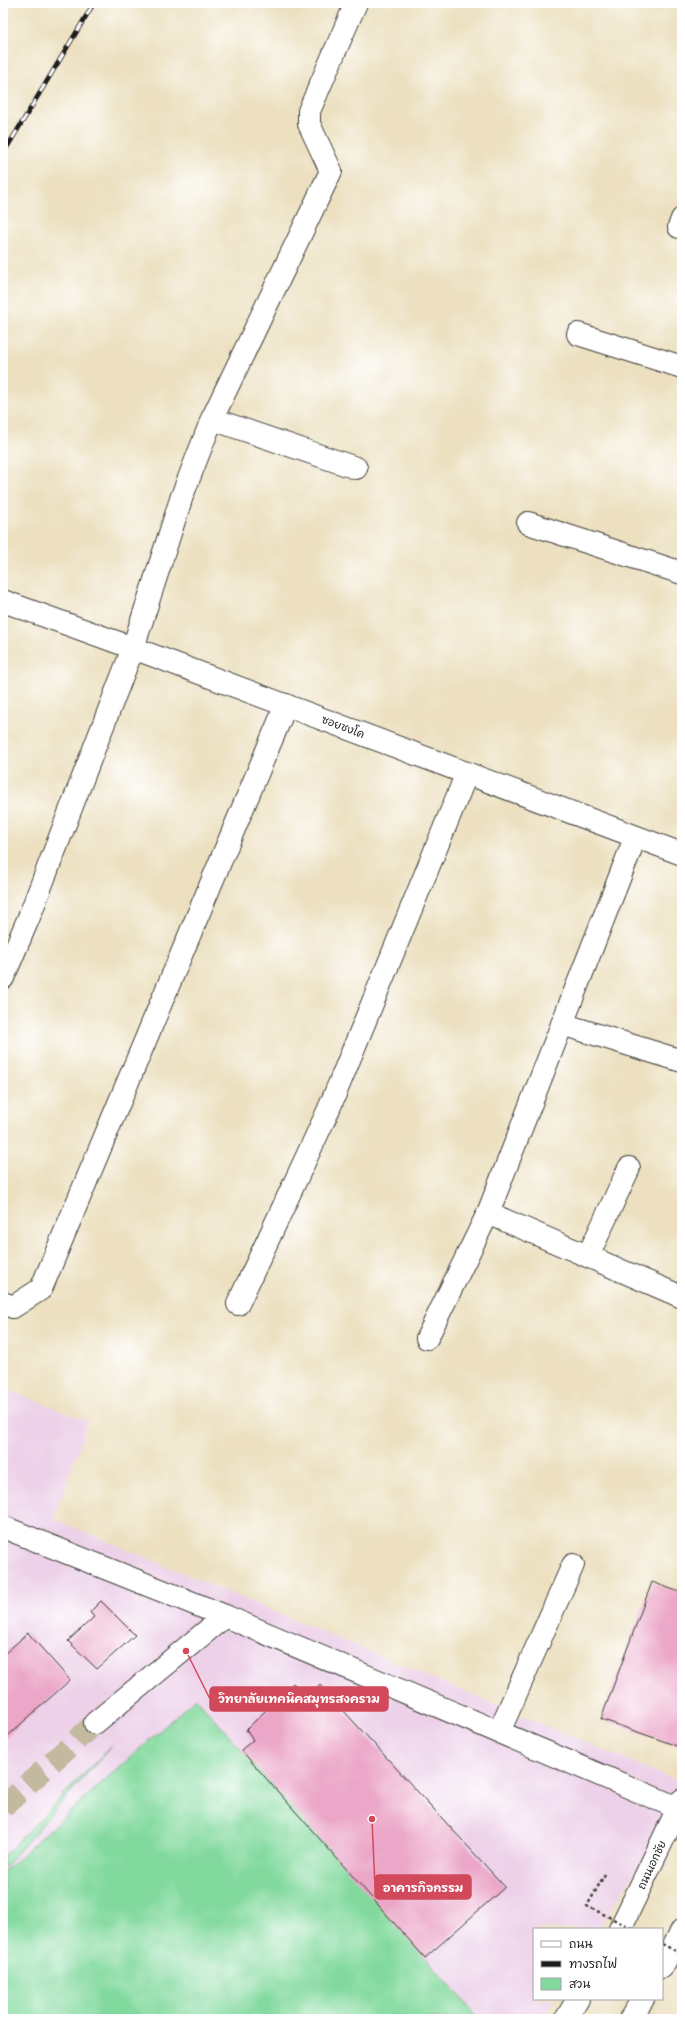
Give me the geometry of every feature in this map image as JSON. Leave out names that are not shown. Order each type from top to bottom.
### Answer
[{"type":"street","points":[[3,978],[29,917],[133,648],[182,496],[212,419],[331,171],[309,124],[309,111],[356,3]]},
{"type":"street","points":[[578,334],[682,367]]},
{"type":"street","points":[[212,419],[356,468]]},
{"type":"street","points":[[528,524],[682,573]]},
{"type":"street","name":"ซอยชงโค","points":[[3,601],[286,705],[635,838],[682,854]]},
{"type":"street","points":[[3,1303],[13,1307],[41,1290],[286,705]]},
{"type":"street","points":[[238,1304],[328,1111],[467,773]]},
{"type":"street","points":[[427,1338],[488,1213],[635,838]]},
{"type":"street","points":[[562,1024],[682,1061]]},
{"type":"street","points":[[588,1256],[629,1168]]},
{"type":"street","points":[[488,1213],[682,1297]]},
{"type":"street","points":[[3,1527],[225,1616],[498,1732],[680,1804]]},
{"type":"street","points":[[498,1732],[573,1566]]},
{"type":"street","points":[[96,1724],[225,1616]]},
{"type":"street","name":"ถนนเอกชัย","points":[[620,1928],[680,1804]]},
{"type":"street","points":[[663,1965],[682,1930]]},
{"type":"street","points":[[566,2019],[577,2000]]},
{"type":"street","points":[[630,2019],[641,2000]]},
{"type":"path","points":[[605,1874],[588,1906],[631,1928]]},
{"type":"path","points":[[663,1944],[682,1954]]},
{"type":"shaded area","points":[[3,1388],[88,1421],[54,1519],[682,1783],[682,1797],[600,1928],[533,1928],[533,2000],[554,2000],[543,2019],[3,2019]]},
{"type":"green space","points":[[196,1698],[480,2019],[3,2019],[3,1872]]},
{"type":"green space","points":[[113,1744],[3,1869],[3,1857]]},
{"type":"building","points":[[652,1582],[682,1593],[682,1732],[677,1746],[601,1719]]},
{"type":"building","points":[[101,1601],[135,1635],[97,1669],[68,1641],[94,1617],[90,1612]]},
{"type":"building","points":[[28,1633],[70,1680],[3,1740],[3,1655]]},
{"type":"building","points":[[293,1683],[309,1698],[320,1685],[505,1887],[425,1958],[241,1750],[253,1740],[246,1730]]},
{"type":"tunnel","points":[[3,1807],[95,1723]]},
{"type":"railway","points":[[3,154],[94,3]]},
{"type":"place","name":"วิทยาลัยเทคนิคสมุทรสงคราม","points":[[186,1651]]},
{"type":"place","name":"อาคารกิจกรรม","points":[[372,1819]]}]
